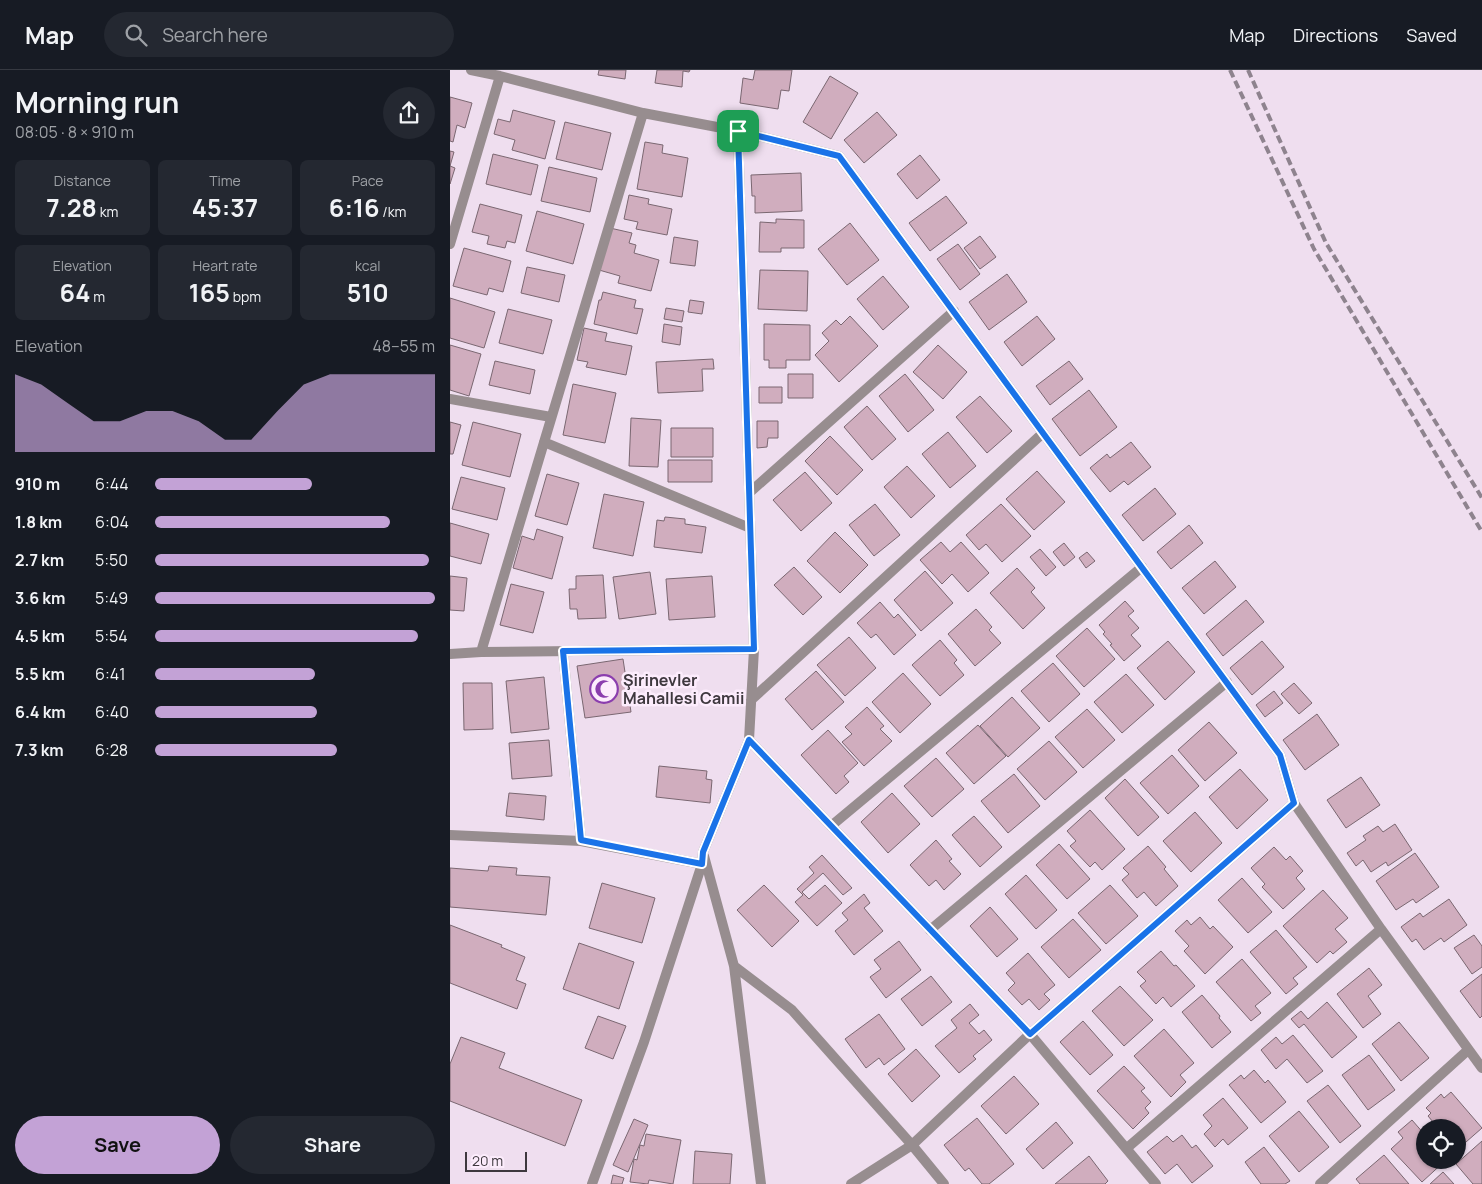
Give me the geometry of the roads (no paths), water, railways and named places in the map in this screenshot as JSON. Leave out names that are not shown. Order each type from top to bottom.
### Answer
[{"type":"street","points":[[471,70],[643,113],[738,131],[839,156],[1280,755],[1294,803],[1381,929],[1482,1068]]},
{"type":"street","points":[[450,244],[500,76]]},
{"type":"street","points":[[481,652],[643,113]]},
{"type":"street","points":[[592,1184],[644,1042],[702,864],[703,852],[749,740],[754,649],[738,131]]},
{"type":"street","points":[[749,494],[954,311]]},
{"type":"street","points":[[450,399],[551,417]]},
{"type":"street","points":[[751,700],[1043,433]]},
{"type":"street","points":[[544,442],[750,528]]},
{"type":"street","points":[[831,826],[1142,567]]},
{"type":"street","points":[[450,654],[754,649]]},
{"type":"street","points":[[563,651],[581,840]]},
{"type":"street","points":[[930,930],[1227,682]]},
{"type":"street","points":[[749,740],[1030,1034],[1156,1184]]},
{"type":"street","points":[[851,1184],[912,1145],[1030,1034],[1294,803]]},
{"type":"street","points":[[450,835],[581,840],[702,864]]},
{"type":"street","points":[[703,852],[734,966],[761,1184]]},
{"type":"street","points":[[1127,1148],[1381,929]]},
{"type":"street","points":[[734,966],[792,1010],[912,1145],[944,1184]]},
{"type":"street","points":[[1320,1184],[1468,1050]]},
{"type":"railway","points":[[1230,70],[1314,249],[1482,532]]},
{"type":"railway","points":[[1248,70],[1326,243],[1482,498]]},
{"type":"place","name":"Şirinevler Mahallesi Camii","points":[[604,689]]}]
